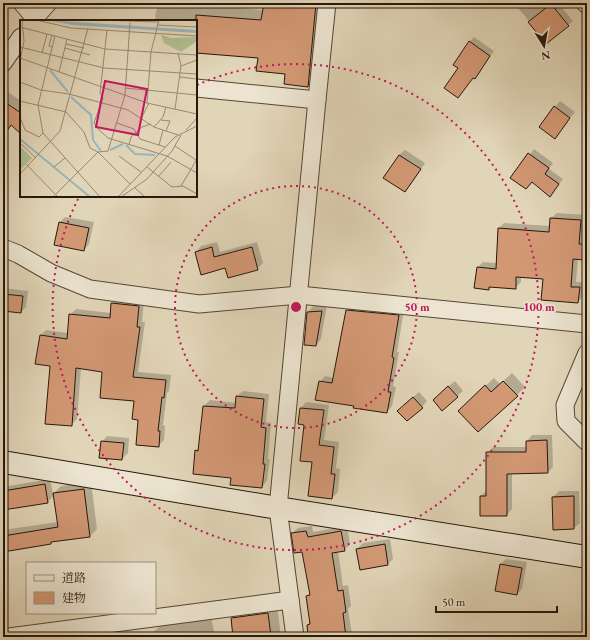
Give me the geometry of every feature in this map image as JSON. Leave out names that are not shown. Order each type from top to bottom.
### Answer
[{"type":"street","points":[[22,3],[35,20],[48,3]]},
{"type":"street","points":[[295,637],[278,508],[327,3]]},
{"type":"street","points":[[3,63],[20,38]]},
{"type":"street","points":[[197,88],[317,100]]},
{"type":"street","points":[[3,248],[18,254],[51,273],[90,289],[199,304],[299,295],[587,324]]},
{"type":"street","points":[[587,353],[565,406],[566,421],[587,442]]},
{"type":"street","points":[[3,462],[278,508],[587,557]]},
{"type":"street","points":[[9,637],[104,631],[290,600]]},
{"type":"building","points":[[264,3],[316,3],[308,87],[284,84],[285,74],[256,71],[258,58],[197,53],[196,15],[261,20]]},
{"type":"building","points":[[551,4],[569,26],[546,44],[528,22]]},
{"type":"building","points":[[469,41],[490,56],[475,79],[473,78],[458,98],[444,88],[458,68],[453,65]]},
{"type":"building","points":[[3,101],[20,112],[20,133],[11,125],[3,137]]},
{"type":"building","points":[[554,106],[570,118],[555,139],[539,127]]},
{"type":"building","points":[[528,153],[549,168],[545,174],[559,184],[550,197],[532,182],[526,189],[510,178]]},
{"type":"building","points":[[399,155],[421,169],[405,192],[383,178]]},
{"type":"building","points":[[550,218],[581,220],[579,244],[585,244],[584,260],[573,259],[571,287],[580,287],[578,303],[541,300],[543,279],[516,277],[516,289],[489,287],[489,290],[474,288],[477,267],[496,269],[498,228],[549,232]]},
{"type":"building","points":[[59,222],[89,228],[84,251],[54,245]]},
{"type":"building","points":[[212,247],[214,257],[252,247],[258,270],[228,278],[225,268],[201,275],[195,252]]},
{"type":"building","points":[[3,294],[23,296],[21,313],[3,311]]},
{"type":"building","points":[[111,303],[139,306],[137,327],[140,327],[133,377],[166,380],[164,398],[162,397],[158,431],[160,431],[159,447],[136,445],[138,420],[132,419],[134,401],[100,398],[102,372],[76,368],[72,426],[45,424],[50,366],[35,364],[40,335],[67,339],[69,314],[110,318]]},
{"type":"building","points":[[346,310],[399,315],[392,357],[394,358],[388,392],[391,392],[387,413],[315,400],[319,381],[332,383]]},
{"type":"building","points":[[322,311],[316,346],[304,345],[307,312]]},
{"type":"building","points":[[503,381],[518,396],[478,432],[458,411],[485,385],[491,392]]},
{"type":"building","points":[[448,386],[458,397],[442,411],[433,400]]},
{"type":"building","points":[[236,396],[264,399],[261,427],[266,428],[263,464],[265,464],[262,488],[230,485],[231,478],[193,474],[195,450],[198,451],[203,406],[235,408]]},
{"type":"building","points":[[413,397],[423,408],[407,421],[397,411]]},
{"type":"building","points":[[300,408],[324,410],[319,445],[334,447],[331,474],[335,474],[332,499],[308,496],[312,462],[300,461],[304,425],[298,424]]},
{"type":"building","points":[[547,440],[548,473],[507,474],[507,516],[480,516],[480,496],[486,496],[486,452],[526,452],[526,441]]},
{"type":"building","points":[[101,441],[124,443],[122,460],[99,458]]},
{"type":"building","points":[[45,484],[48,503],[3,510],[3,491]]},
{"type":"building","points":[[84,489],[90,537],[51,542],[51,544],[3,552],[3,536],[58,527],[53,493]]},
{"type":"building","points":[[574,496],[574,529],[553,530],[552,497]]},
{"type":"building","points":[[306,531],[308,537],[341,531],[345,551],[332,553],[338,591],[343,590],[346,612],[343,613],[346,637],[308,637],[307,625],[310,624],[306,596],[310,595],[302,552],[294,553],[291,533]]},
{"type":"building","points":[[385,544],[388,565],[360,570],[356,549]]},
{"type":"building","points":[[500,564],[522,568],[517,595],[495,591]]},
{"type":"building","points":[[268,613],[271,636],[233,637],[231,618]]}]
